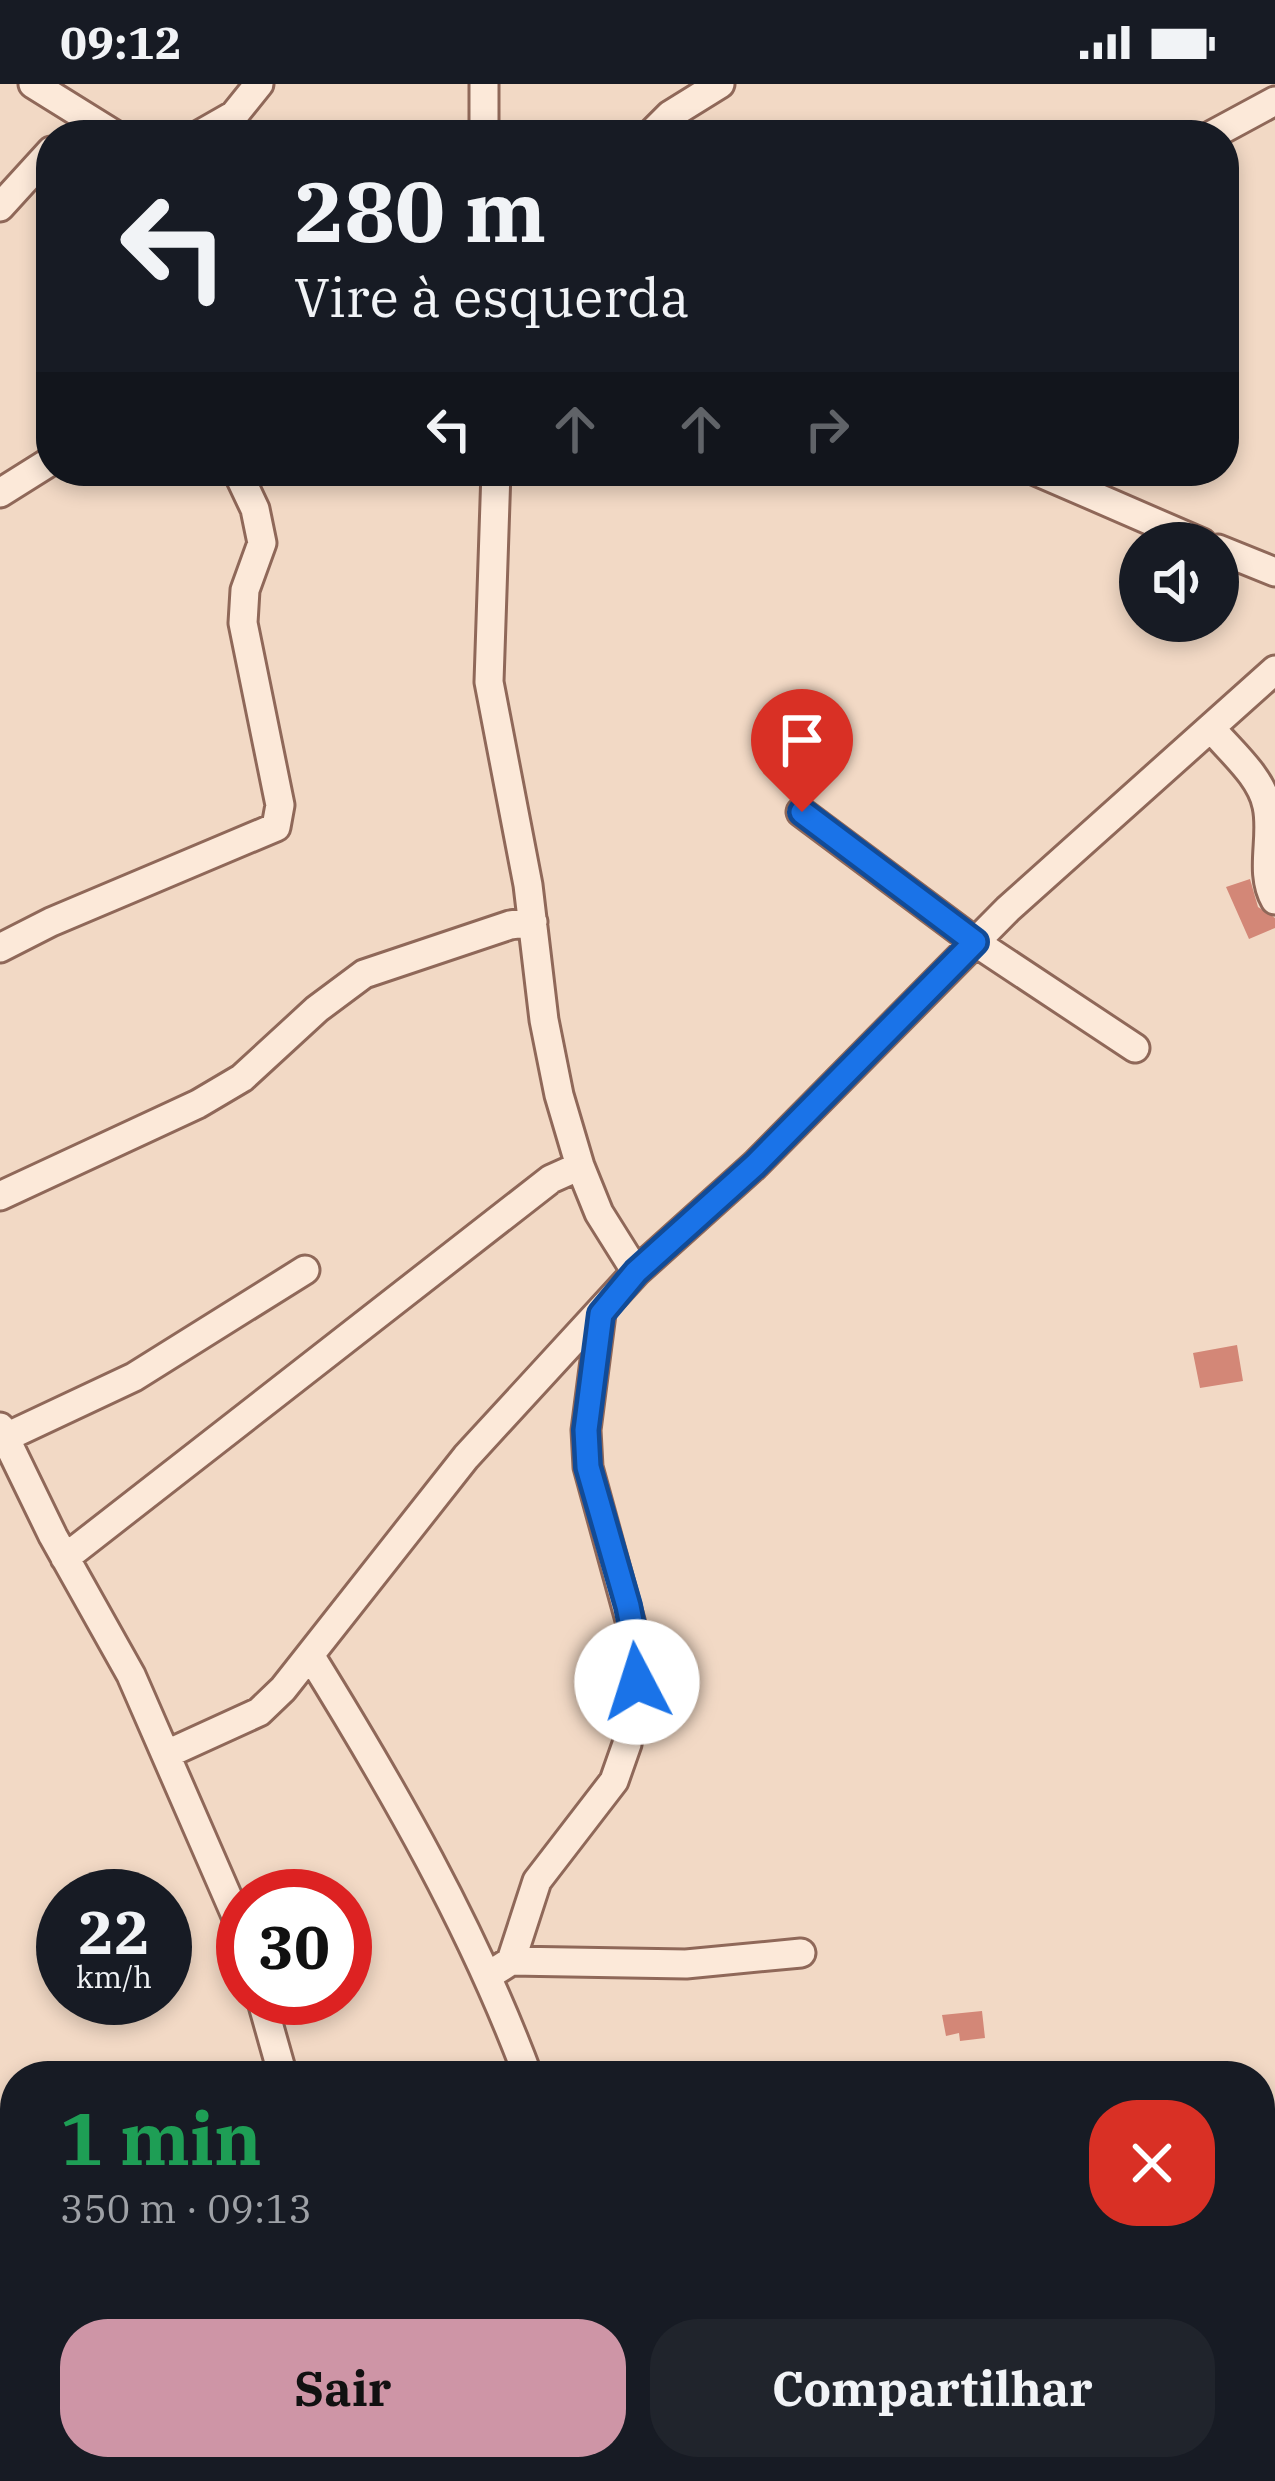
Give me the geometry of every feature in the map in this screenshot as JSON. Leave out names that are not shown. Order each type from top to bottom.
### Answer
[{"type":"street","points":[[33,84],[68,120]]},
{"type":"street","points":[[225,120],[259,84]]},
{"type":"street","points":[[484,84],[484,120]]},
{"type":"street","points":[[665,120],[720,84]]},
{"type":"street","points":[[1239,120],[1275,101]]},
{"type":"street","points":[[0,207],[36,167]]},
{"type":"street","points":[[0,493],[36,470]]},
{"type":"street","points":[[0,948],[276,827],[280,805],[243,623],[245,590],[262,543],[256,509],[244,486]]},
{"type":"street","points":[[496,486],[489,682],[533,922],[544,1020],[580,1166],[599,1213],[636,1272]]},
{"type":"street","points":[[1071,486],[1154,522]]},
{"type":"street","points":[[1239,557],[1275,572]]},
{"type":"street","points":[[167,1754],[259,1712],[310,1655],[466,1457],[636,1272],[755,1165],[975,942],[1275,670]]},
{"type":"street","points":[[1210,728],[1261,788],[1268,808],[1267,876],[1275,900]]},
{"type":"street","points":[[802,812],[975,942],[1135,1048]]},
{"type":"street","points":[[0,1196],[198,1104],[242,1078],[317,1009],[364,974],[533,922]]},
{"type":"street","points":[[65,1558],[551,1179],[580,1166]]},
{"type":"street","points":[[216,1869],[130,1675],[2,1435],[134,1378],[304,1270]]},
{"type":"street","points":[[499,1968],[537,1881],[614,1781],[627,1744],[637,1682],[634,1636],[588,1467],[586,1430],[601,1314]]},
{"type":"street","points":[[310,1655],[499,1968],[524,2061]]},
{"type":"street","points":[[499,1968],[686,1964],[801,1953]]},
{"type":"street","points":[[269,2025],[279,2061]]},
{"type":"building","points":[[1250,879],[1258,907],[1275,918],[1275,928],[1249,939],[1226,887]]},
{"type":"building","points":[[1237,1345],[1243,1381],[1200,1388],[1193,1353]]},
{"type":"building","points":[[982,2011],[985,2038],[960,2041],[959,2033],[946,2036],[942,2015]]},
{"type":"route","points":[[637,1682],[628,1606],[588,1467],[586,1430],[601,1314],[636,1272],[755,1165],[975,942],[802,812]]}]
